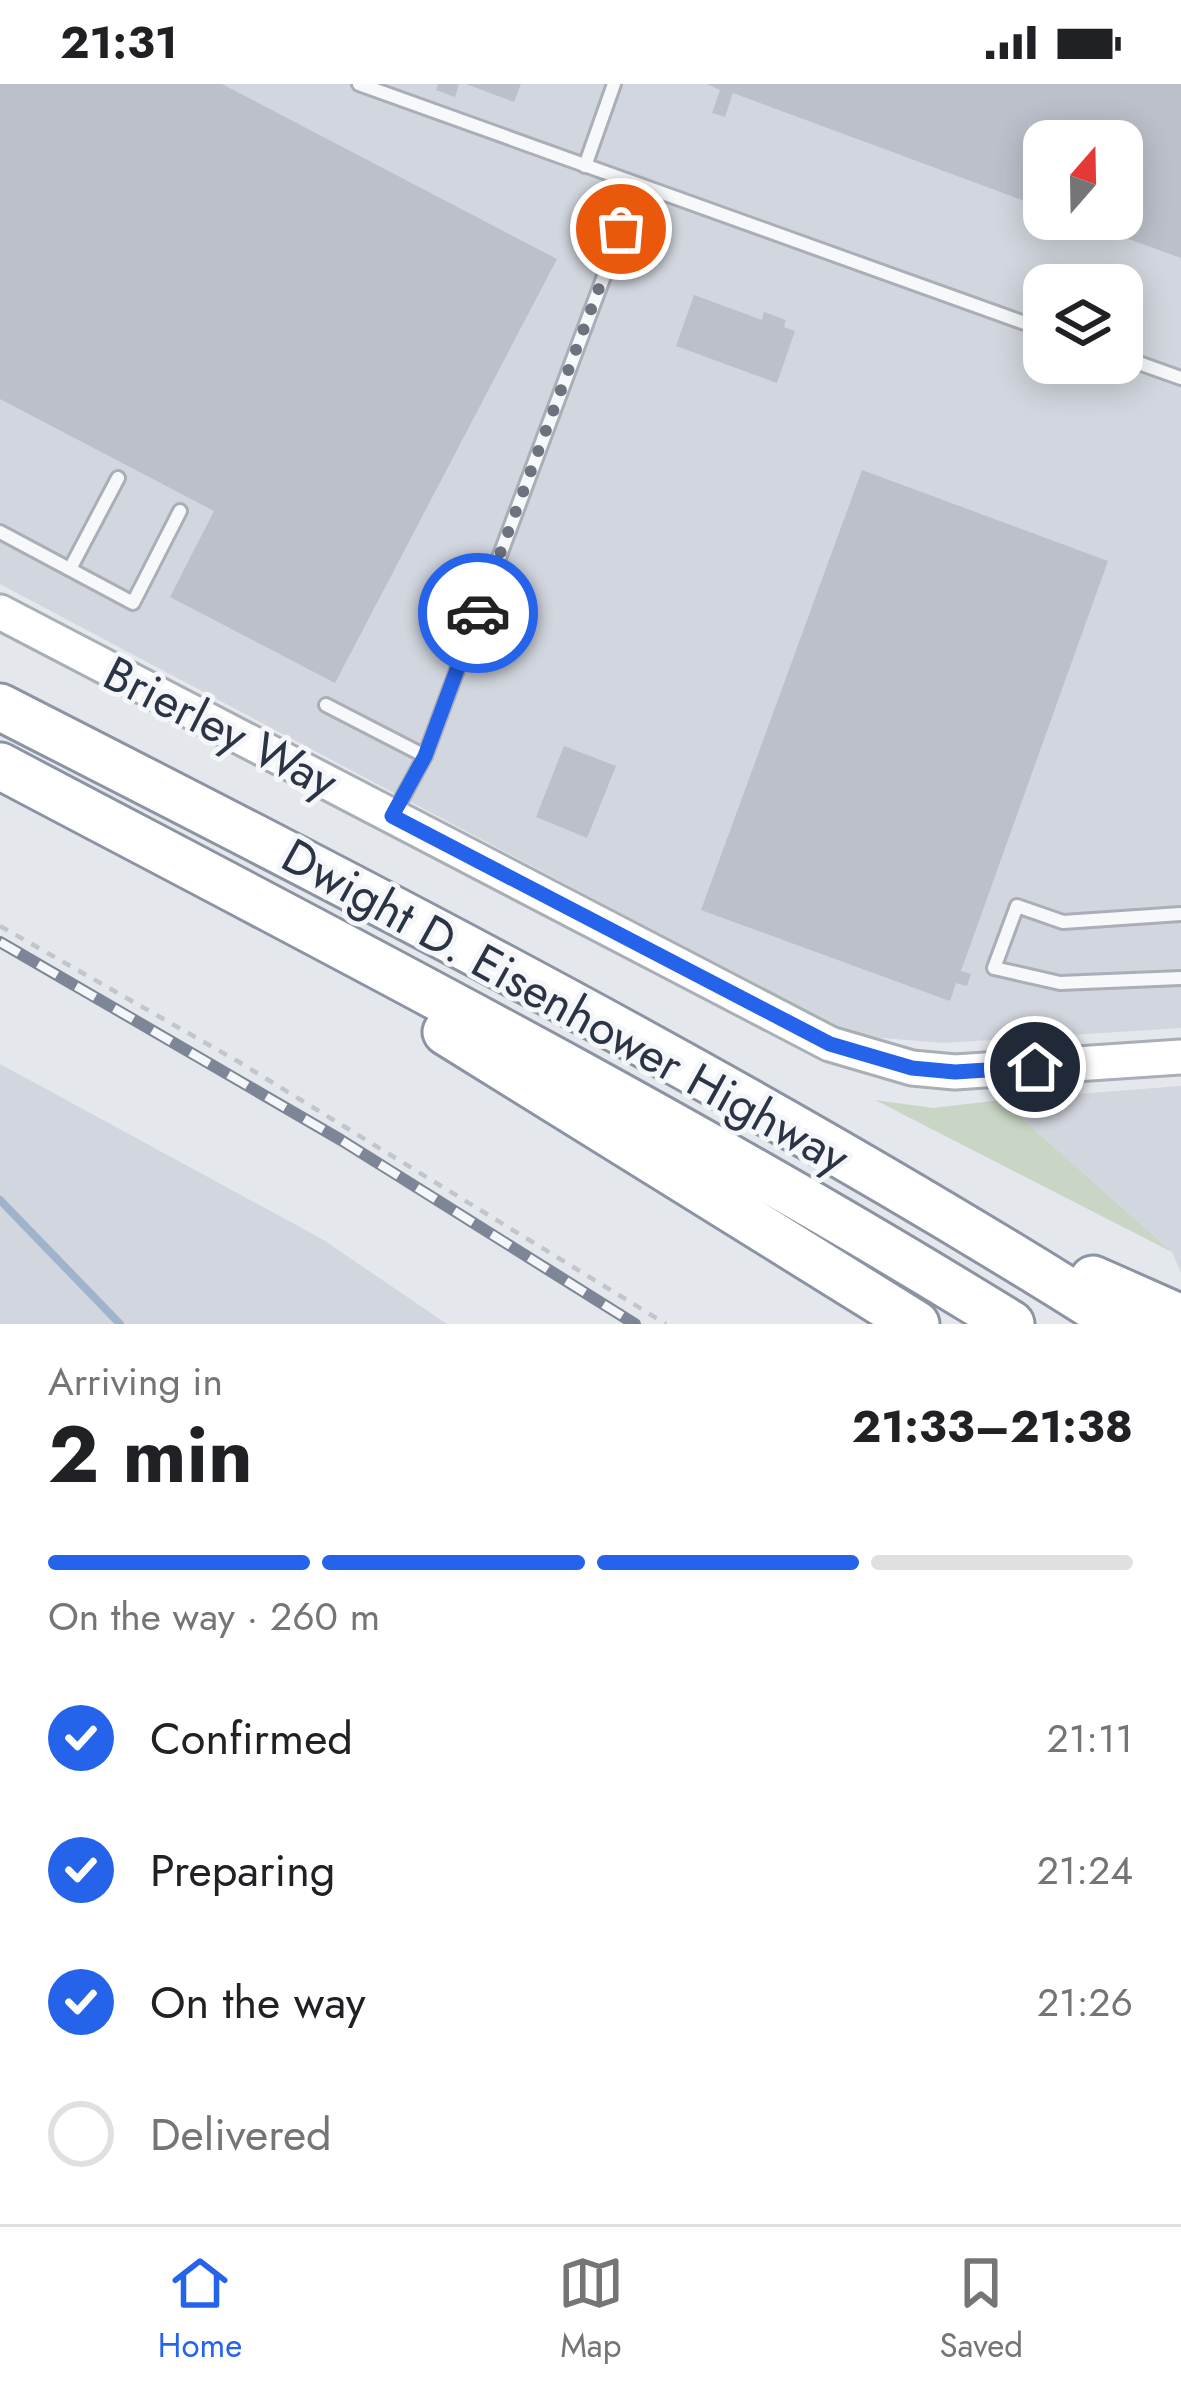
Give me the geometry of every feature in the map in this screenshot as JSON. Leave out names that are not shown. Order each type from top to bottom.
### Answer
[{"type":"highway","name":"Dwight D. Eisenhower Highway","points":[[0,707],[577,1005],[833,1149],[1121,1324]]},
{"type":"highway","name":"Dwight D. Eisenhower Highway","points":[[0,768],[609,1087],[1011,1324]]},
{"type":"highway","points":[[0,768],[67,823],[381,992],[916,1324]]},
{"type":"highway","points":[[577,1005],[669,1040],[990,1226],[1135,1300],[1181,1318]]},
{"type":"street","name":"Brierley Way","points":[[0,612],[830,1044],[873,1059],[955,1072],[1181,1058]]},
{"type":"lane","points":[[359,84],[1023,322]]},
{"type":"lane","points":[[585,166],[614,84]]},
{"type":"lane","points":[[392,816],[425,756],[638,185]]},
{"type":"lane","points":[[1143,364],[1181,378]]},
{"type":"lane","points":[[70,569],[118,478]]},
{"type":"lane","points":[[0,532],[134,603],[180,512]]},
{"type":"lane","points":[[326,705],[425,756]]},
{"type":"lane","points":[[1181,914],[1063,922],[1017,906],[994,968],[1060,983],[1181,978]]},
{"type":"path","points":[[0,926],[277,1085],[666,1324]]},
{"type":"shaded area","points":[[0,84],[1181,84],[1181,1028],[944,1043],[870,1037],[839,1029],[0,584]]},
{"type":"shaded area","points":[[0,1064],[322,1239],[447,1324],[0,1324]]},
{"type":"shaded area","points":[[1181,1086],[1181,1273],[1172,1252],[1001,1100]]},
{"type":"green space","points":[[875,1100],[933,1108],[1001,1100],[1172,1252]]},
{"type":"building","points":[[0,84],[222,84],[557,259],[335,683],[170,597],[214,511],[0,399]]},
{"type":"building","points":[[438,84],[459,84],[455,97],[436,90]]},
{"type":"building","points":[[466,84],[521,84],[514,102]]},
{"type":"building","points":[[707,84],[1181,84],[1181,258],[1131,240],[1143,240],[1143,120],[1023,120],[1023,200],[733,93],[725,117],[712,113],[720,90]]},
{"type":"building","points":[[694,295],[762,320],[764,312],[786,320],[784,327],[795,331],[777,383],[676,346]]},
{"type":"building","points":[[862,470],[1108,561],[961,971],[971,974],[967,986],[956,983],[950,1001],[701,910]]},
{"type":"building","points":[[564,746],[616,766],[587,838],[536,817]]},
{"type":"waterway","points":[[0,1200],[120,1324]]},
{"type":"railway","points":[[0,942],[341,1140],[635,1324]]},
{"type":"way so far","points":[[478,613],[621,229]]},
{"type":"route","points":[[478,613],[425,756],[392,816],[830,1044],[912,1068],[955,1072],[1035,1067]]}]
